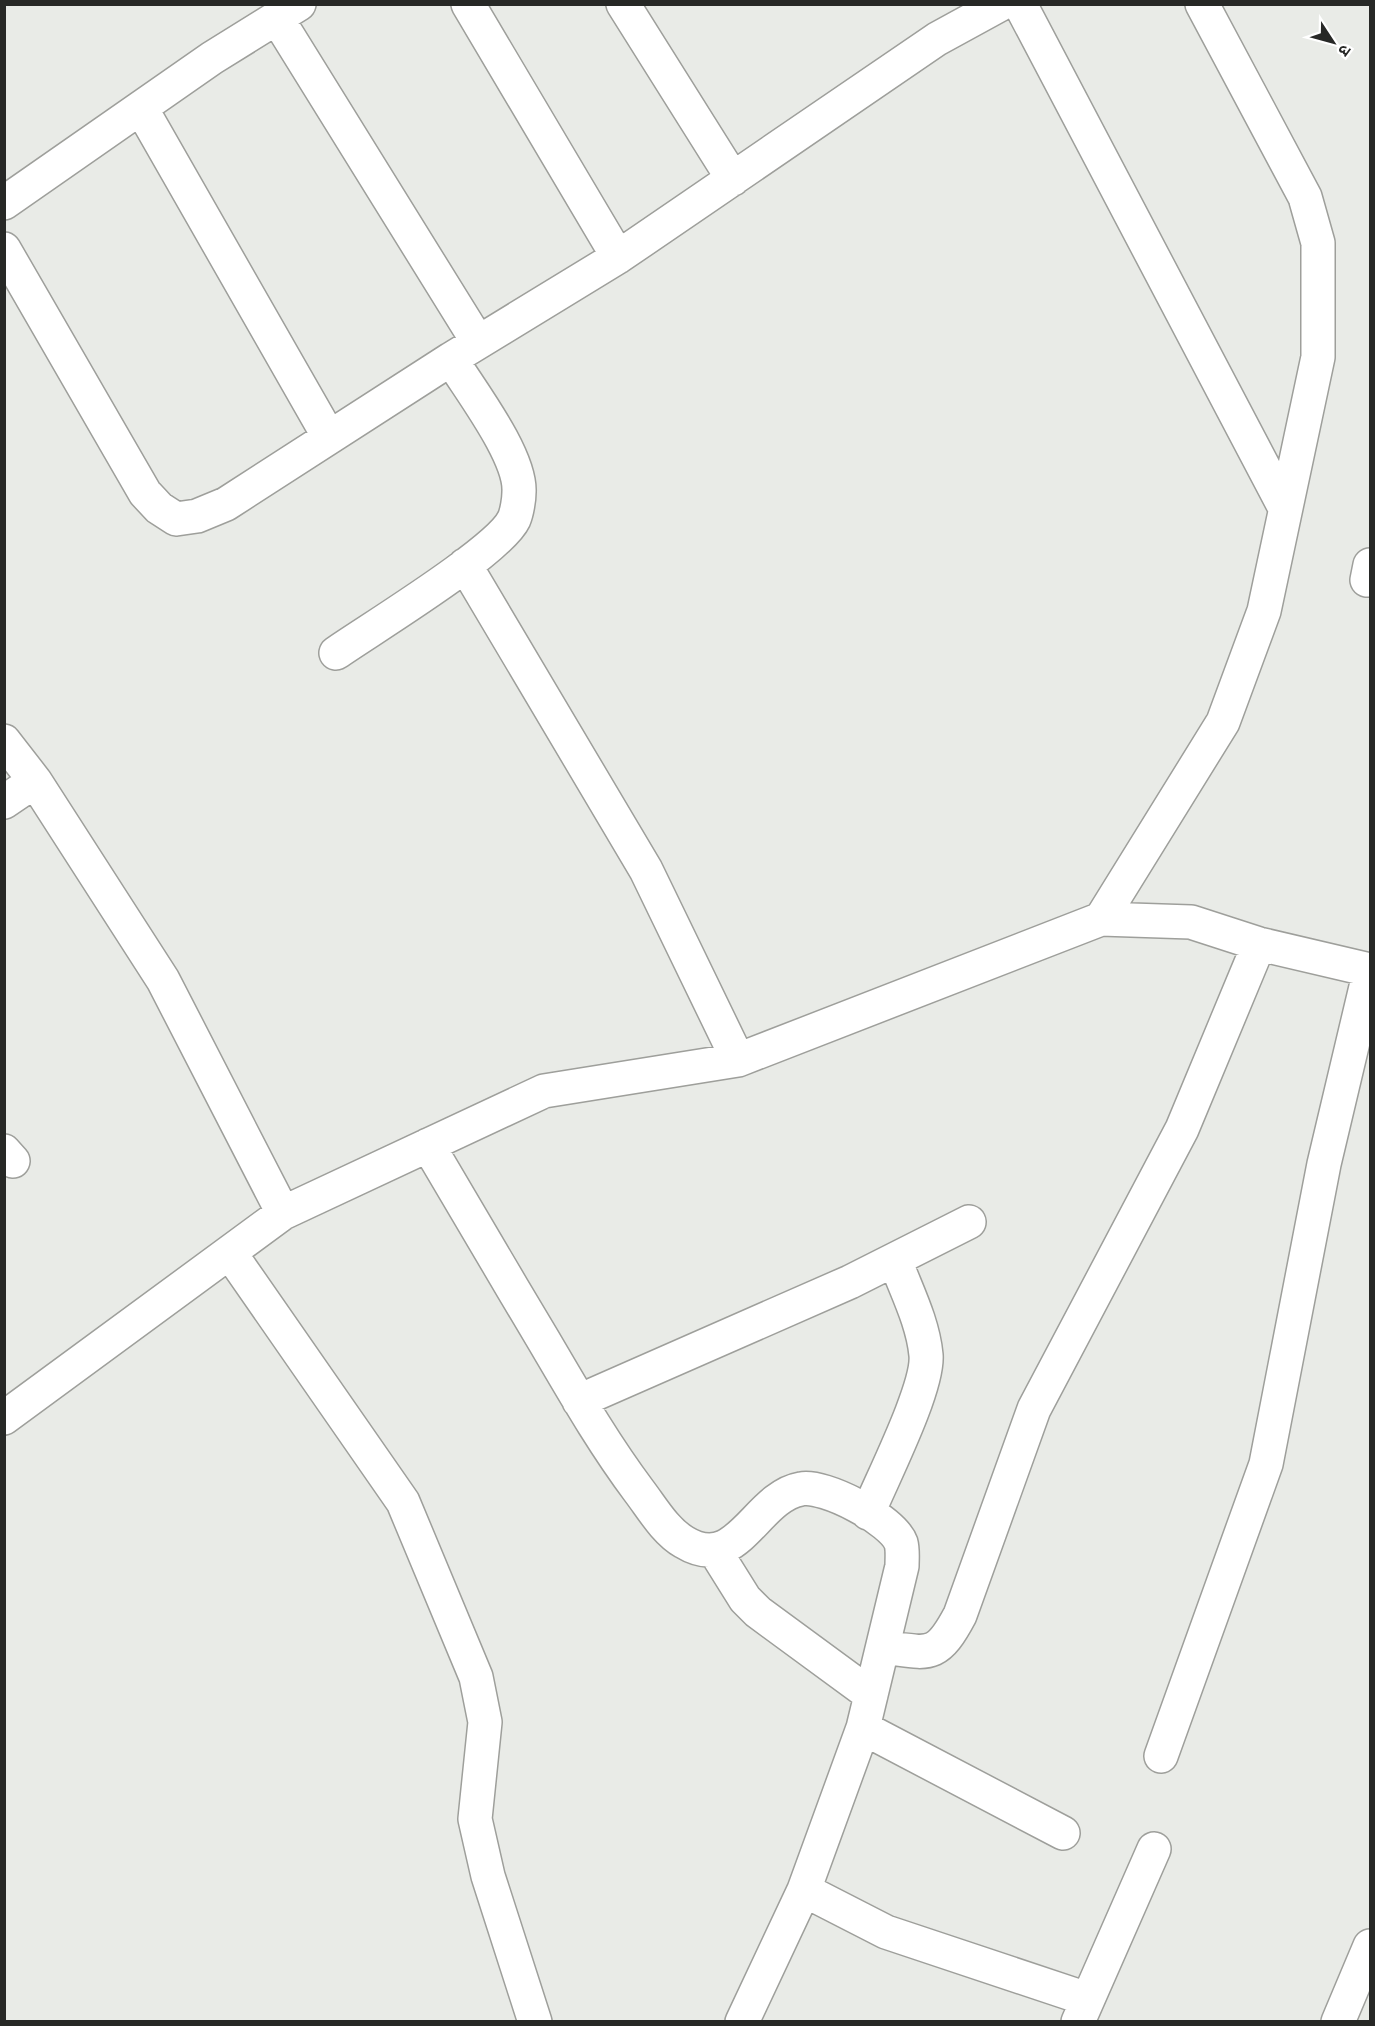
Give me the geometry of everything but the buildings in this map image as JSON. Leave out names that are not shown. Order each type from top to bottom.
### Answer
[{"type":"street","points":[[468,4],[618,257]]},
{"type":"street","points":[[623,4],[733,179]]},
{"type":"street","points":[[4,249],[145,493],[159,508],[176,519],[197,516],[226,504],[451,359],[618,257],[937,39],[965,13],[1001,4]]},
{"type":"street","points":[[1020,4],[1285,508]]},
{"type":"street","points":[[1101,919],[1223,722],[1264,611],[1318,357],[1318,243],[1305,197],[1202,4]]},
{"type":"street","points":[[4,203],[212,58],[288,11],[478,342]]},
{"type":"street","points":[[141,108],[329,437]]},
{"type":"street","points":[[336,653],[485,551],[514,519],[520,490],[503,442],[451,359]]},
{"type":"street","points":[[465,565],[646,870],[738,1060]]},
{"type":"street","points":[[4,741],[35,781],[163,981],[284,1213]]},
{"type":"street","points":[[4,802],[35,781]]},
{"type":"street","points":[[4,1418],[284,1213],[544,1091],[738,1060],[1101,919],[1191,922],[1259,944],[1370,970],[1324,1164],[1266,1464],[1161,1756]]},
{"type":"street","points":[[883,1647],[924,1652],[936,1649],[948,1639],[960,1615],[1034,1409],[1182,1129],[1259,944]]},
{"type":"street","points":[[428,1145],[608,1450],[674,1536],[701,1551],[715,1551],[728,1545],[785,1496],[800,1489],[815,1488],[834,1494],[868,1513],[885,1525],[902,1544],[902,1566],[863,1728],[804,1890],[742,2022]]},
{"type":"street","points":[[579,1401],[895,1260],[969,1222]]},
{"type":"street","points":[[230,1253],[403,1502],[476,1677],[485,1722],[475,1819],[488,1876],[535,2022]]},
{"type":"street","points":[[868,1513],[923,1383],[927,1357],[923,1333],[895,1260]]},
{"type":"street","points":[[715,1551],[745,1599],[758,1612],[871,1695]]},
{"type":"street","points":[[863,1728],[1063,1833]]},
{"type":"street","points":[[804,1890],[886,1932],[1083,2010],[1154,1849]]},
{"type":"street","points":[[1338,2022],[1371,1946]]}]
